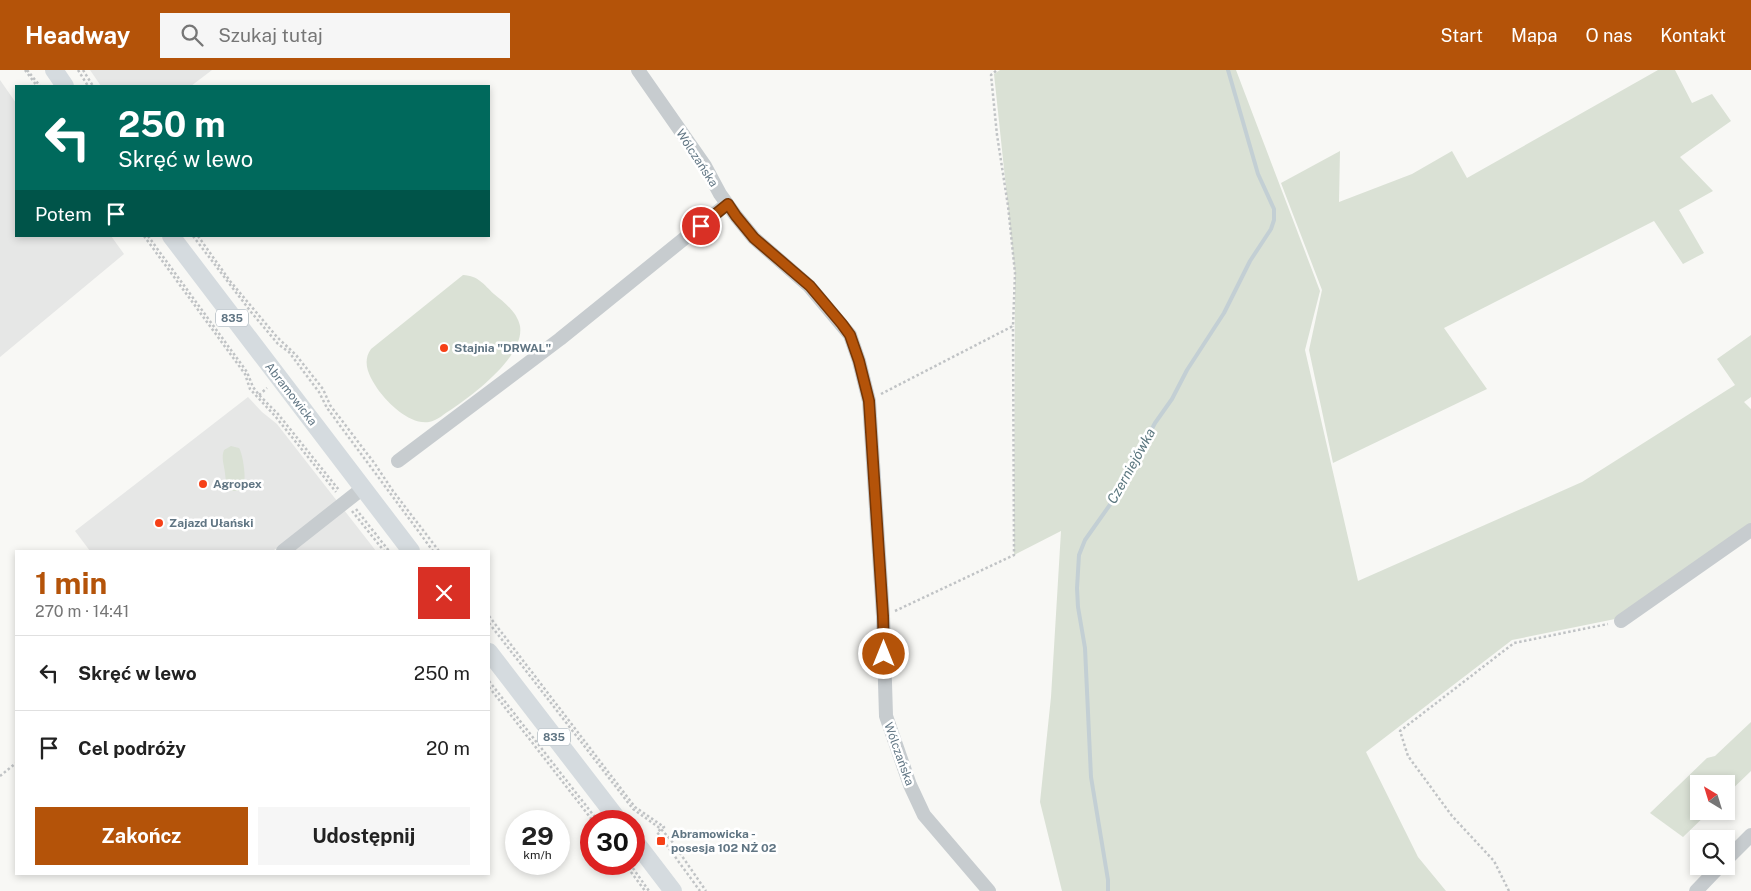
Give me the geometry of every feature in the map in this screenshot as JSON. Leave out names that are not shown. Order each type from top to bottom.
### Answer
[{"type":"main road","points":[[54,70],[64,85]]},
{"type":"main road","name":"Abramowicka","points":[[172,237],[410,550]]},
{"type":"main road","name":"835","points":[[490,653],[611,810]]},
{"type":"main road","points":[[645,854],[673,891]]},
{"type":"street","name":"Wólczańska","points":[[638,70],[705,166],[736,216],[754,238],[810,286],[850,335],[869,401],[883,616],[886,716],[910,785],[924,815],[989,891]]},
{"type":"street","points":[[398,462],[567,334],[728,204]]},
{"type":"street","points":[[284,550],[363,488]]},
{"type":"street","points":[[1621,621],[1751,530]]},
{"type":"street","points":[[1735,851],[1751,835]]},
{"type":"street","points":[[1696,891],[1711,875]]},
{"type":"path","points":[[26,70],[37,85]]},
{"type":"path","points":[[78,70],[87,85]]},
{"type":"path","points":[[83,70],[92,85]]},
{"type":"path","points":[[883,616],[1014,556],[1013,326],[1015,273],[991,75],[997,70]]},
{"type":"path","points":[[145,237],[245,374],[250,389],[388,550]]},
{"type":"path","points":[[149,237],[247,372],[253,387],[278,414],[383,550]]},
{"type":"path","points":[[194,237],[251,312],[278,344],[289,352],[319,392],[327,408],[432,550]]},
{"type":"path","points":[[199,237],[236,288],[281,341],[296,355],[323,389],[330,405],[438,550]]},
{"type":"path","points":[[869,401],[1013,326]]},
{"type":"path","points":[[490,617],[636,807],[664,827],[657,832],[700,891]]},
{"type":"path","points":[[1509,891],[1494,861],[1452,816],[1408,756],[1400,731],[1514,643],[1621,621]]},
{"type":"path","points":[[490,624],[633,809],[661,829],[671,840],[706,891]]},
{"type":"path","points":[[490,682],[589,810]]},
{"type":"path","points":[[490,688],[584,810]]},
{"type":"path","points":[[0,776],[15,764]]},
{"type":"path","points":[[633,875],[645,891]]},
{"type":"path","points":[[638,875],[649,891]]},
{"type":"shaded area","points":[[90,70],[212,70],[192,85],[100,85]]},
{"type":"shaded area","points":[[1000,70],[1236,70],[1320,291],[1305,350],[1358,581],[1582,482],[1735,385],[1717,359],[1751,335],[1751,397],[1744,402],[1751,409],[1751,525],[1620,618],[1512,640],[1366,752],[1418,857],[1446,891],[1062,891],[1040,802],[1051,697],[1061,531],[1014,555],[1015,273],[994,74]]},
{"type":"shaded area","points":[[1658,70],[1675,70],[1692,103],[1712,94],[1731,121],[1680,157],[1713,191],[1679,210],[1704,253],[1683,264],[1654,221],[1444,328],[1487,389],[1333,463],[1309,350],[1322,290],[1281,183],[1340,151],[1339,202],[1412,174],[1452,151],[1467,178]]},
{"type":"shaded area","points":[[0,80],[15,102],[15,237],[112,237],[124,254],[0,357]]},
{"type":"shaded area","name":"Stajnia \"DRWAL\"","points":[[463,275],[480,281],[510,308],[520,326],[519,338],[515,350],[506,361],[473,394],[435,420],[422,422],[415,420],[407,417],[394,407],[379,391],[368,370],[368,354],[371,349]]},
{"type":"shaded area","points":[[248,397],[277,424],[375,550],[282,550],[279,546],[274,550],[89,550],[75,531]]},
{"type":"shaded area","points":[[231,446],[239,448],[244,468],[244,484],[237,491],[228,488],[223,461],[224,450]]},
{"type":"shaded area","points":[[1751,722],[1751,771],[1735,786],[1735,775],[1690,775],[1690,820],[1701,820],[1683,837],[1650,813],[1707,758],[1715,756]]},
{"type":"waterway","name":"Czerniejówka","points":[[1108,891],[1108,880],[1091,777],[1085,648],[1078,607],[1079,555],[1085,540],[1114,499],[1155,423],[1172,399],[1187,370],[1224,313],[1250,261],[1271,229],[1274,220],[1274,209],[1258,174],[1228,70]]},
{"type":"place","name":"Stajnia \"DRWAL\"","points":[[444,348]]},
{"type":"place","name":"Agropex","points":[[203,484]]},
{"type":"place","name":"Zajazd Ułański","points":[[159,523]]},
{"type":"place","name":"Abramowicka - posesja 102 NŻ 02","points":[[661,841]]},
{"type":"route","points":[[701,226],[728,204],[754,238],[810,286],[850,335],[869,401],[884,654]]}]
